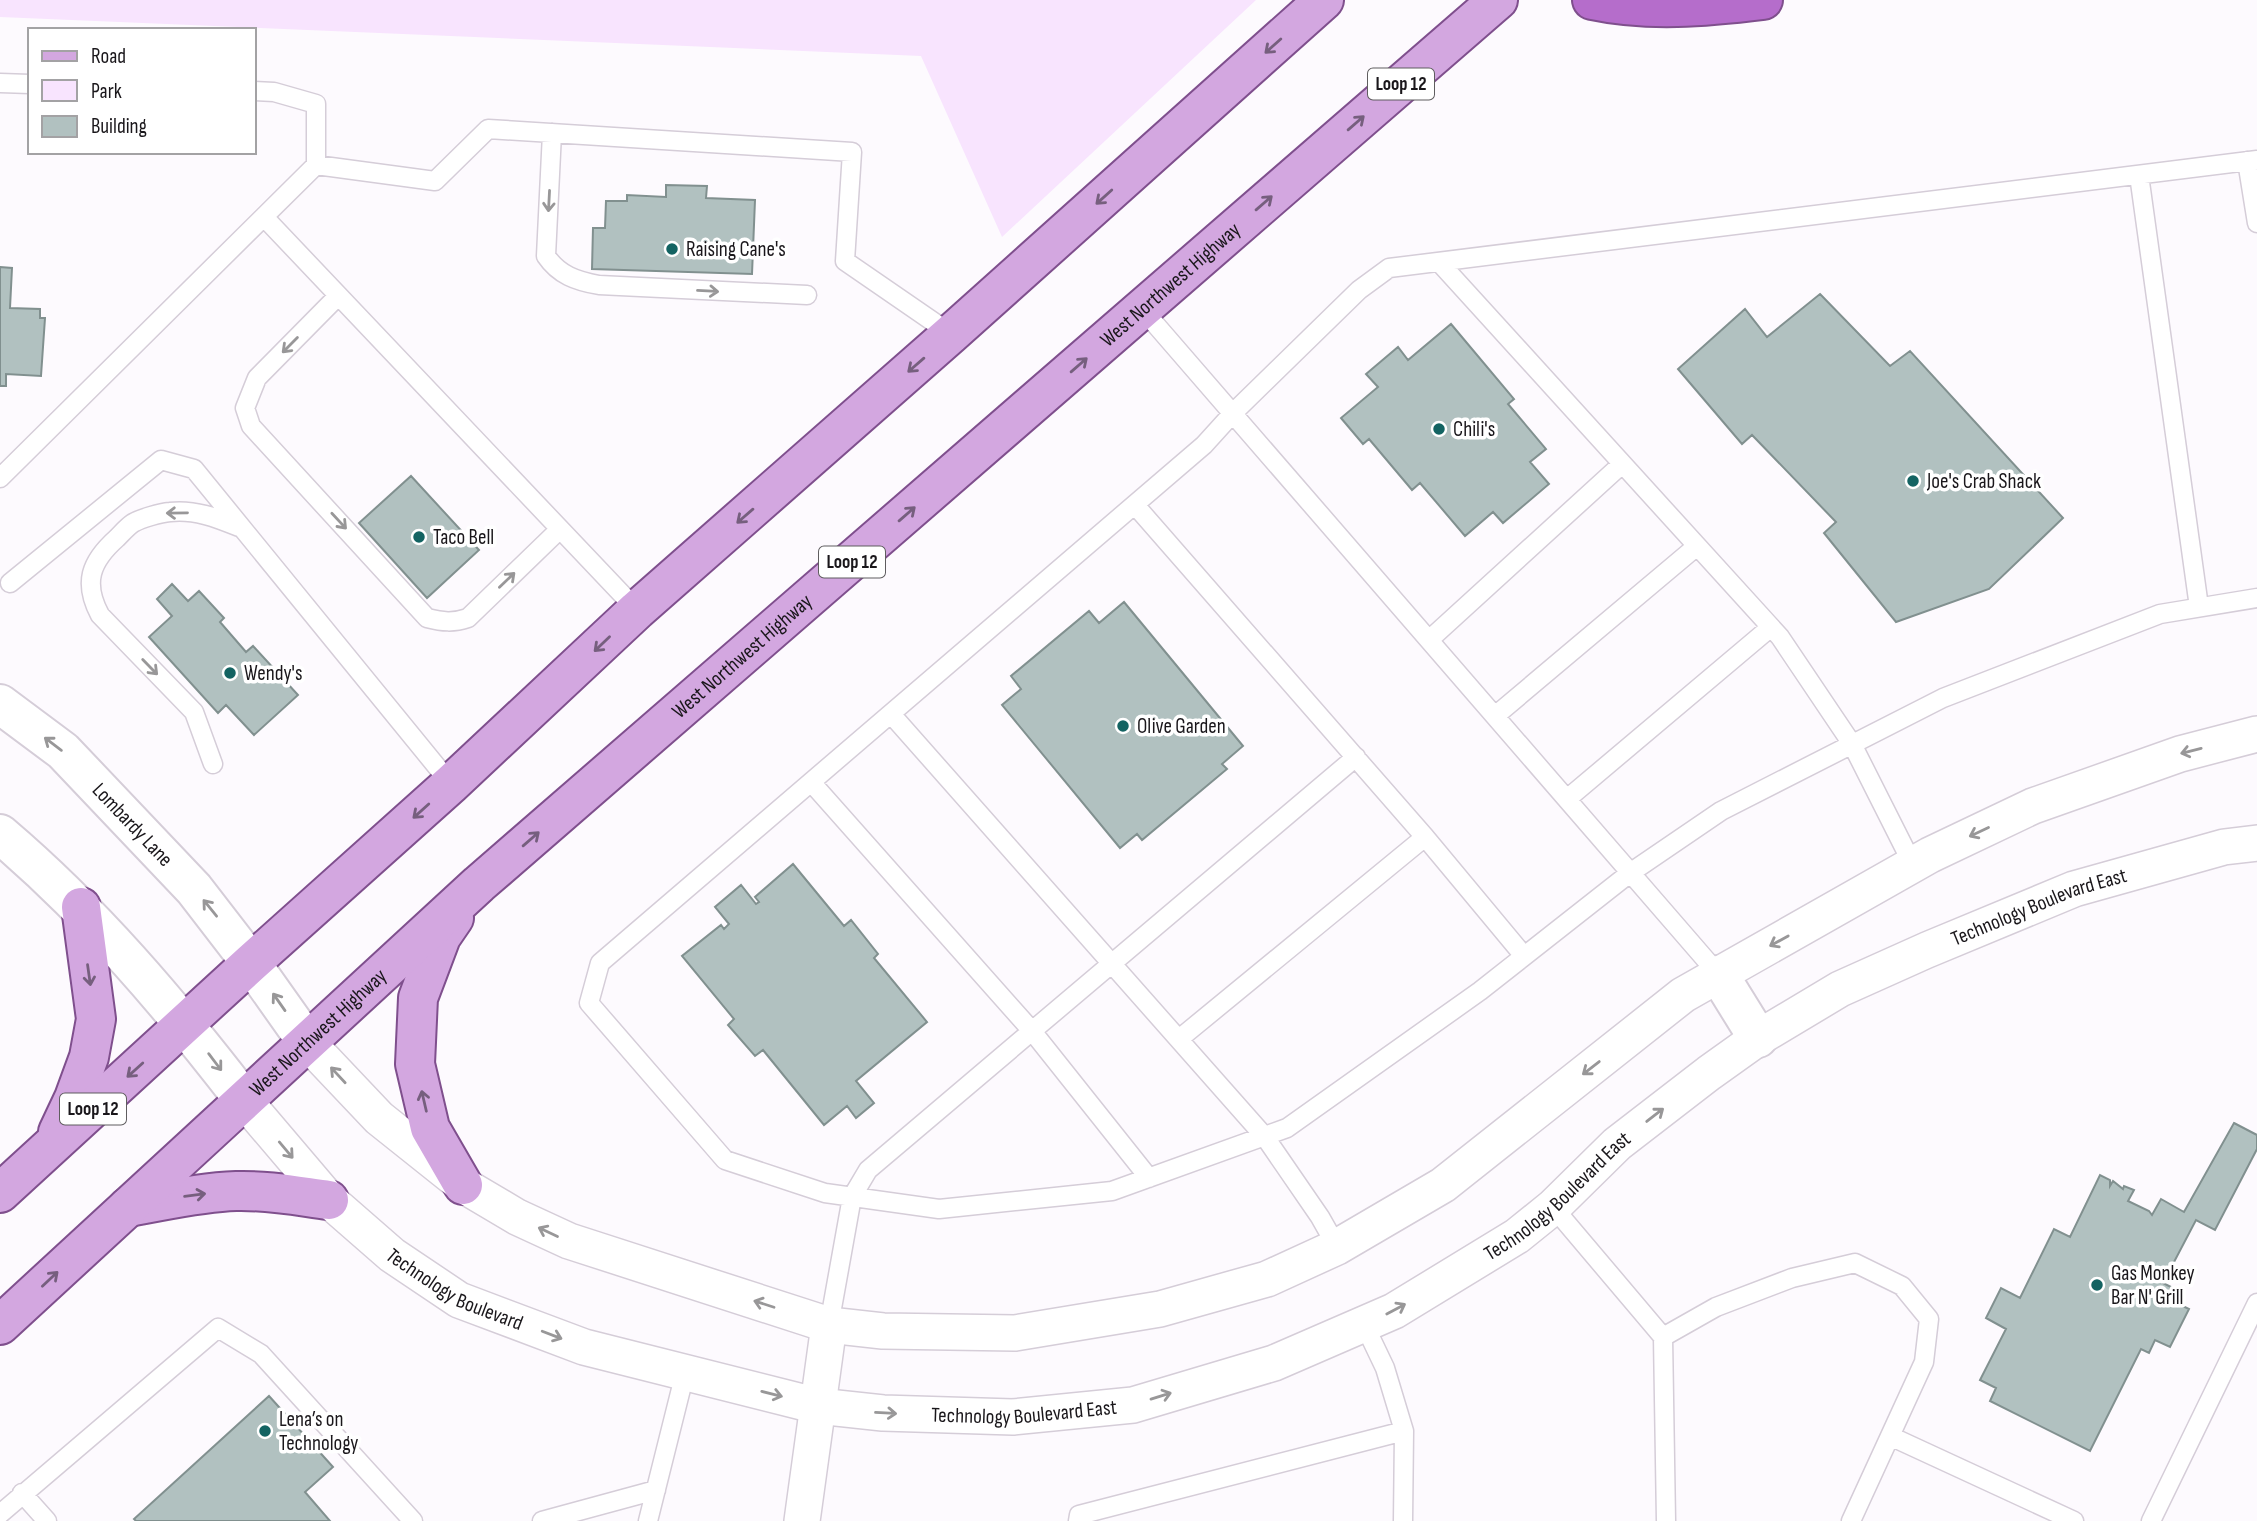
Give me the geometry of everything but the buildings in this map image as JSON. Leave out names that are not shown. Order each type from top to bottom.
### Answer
[{"type":"highway","points":[[1592,0],[1613,5],[1678,8],[1763,0]]},
{"type":"main road","name":"Loop 12","points":[[0,1193],[251,962],[451,784],[637,610],[1324,0]]},
{"type":"main road","name":"West Northwest Highway","points":[[0,1325],[479,884],[1498,0]]},
{"type":"main road","points":[[463,1185],[430,1128],[415,1064],[418,998],[440,937],[479,884]]},
{"type":"main road","points":[[51,1147],[74,1098],[89,1056],[96,1019],[81,908]]},
{"type":"main road","points":[[128,1207],[187,1196],[235,1191],[259,1191],[329,1200]]},
{"type":"street","name":"Lombardy Lane","points":[[0,704],[63,751],[194,889],[251,962]]},
{"type":"street","points":[[251,962],[307,1042],[379,1118],[463,1185],[517,1217],[569,1241],[829,1325],[883,1331],[1015,1333],[1160,1310],[1267,1279],[1337,1247],[1443,1185],[1683,995],[1913,865],[2033,806],[2180,754],[2257,734]]},
{"type":"street","points":[[0,834],[81,908],[186,1024]]},
{"type":"street","name":"Technology Boulevard East","points":[[818,1406],[883,1413],[1013,1417],[1133,1405],[1274,1363],[1394,1311],[1517,1237],[1553,1207],[1617,1144],[1709,1073],[1758,1038],[1840,989],[2074,889],[2224,847],[2257,843]]},
{"type":"street","points":[[1719,975],[1758,1038]]},
{"type":"street","name":"Technology Boulevard","points":[[186,1024],[244,1100],[329,1200],[392,1255],[458,1300],[584,1347],[818,1406]]},
{"type":"street","points":[[802,1521],[829,1325]]},
{"type":"lane","points":[[0,83],[28,84]]},
{"type":"lane","points":[[0,478],[316,165],[316,104],[274,92],[256,91]]},
{"type":"lane","points":[[316,165],[435,181],[488,129],[852,152],[845,261],[951,334]]},
{"type":"lane","points":[[552,133],[546,256],[554,268],[566,276],[599,285],[807,295]]},
{"type":"lane","points":[[2257,223],[2252,161],[1389,268],[1359,290],[1233,413],[1205,445],[600,963],[589,1003],[725,1160],[825,1193],[939,1209],[1112,1191],[1287,1128],[1480,991],[1630,873],[1721,811],[1942,698],[2160,614],[2257,598]]},
{"type":"lane","points":[[2139,175],[2199,607]]},
{"type":"lane","points":[[264,217],[637,610]]},
{"type":"lane","points":[[1439,262],[1780,637],[1852,744],[1913,865]]},
{"type":"lane","points":[[338,296],[257,378],[245,408],[251,426],[427,618],[443,622],[468,618],[560,529]]},
{"type":"lane","points":[[1143,310],[1719,975]]},
{"type":"lane","points":[[3,586],[161,460],[194,469],[451,784]]},
{"type":"lane","points":[[1429,640],[1622,464]]},
{"type":"lane","points":[[1135,505],[1356,757],[1524,956]]},
{"type":"lane","points":[[213,764],[194,712],[100,615],[92,594],[92,570],[98,556],[133,523],[170,512],[207,514],[242,528]]},
{"type":"lane","points":[[1495,716],[1698,546]]},
{"type":"lane","points":[[1567,799],[1771,627]]},
{"type":"lane","points":[[891,714],[1265,1137],[1320,1217],[1337,1247]]},
{"type":"lane","points":[[829,1325],[852,1197],[868,1170],[1356,757]]},
{"type":"lane","points":[[811,782],[1032,1031],[1149,1178]]},
{"type":"lane","points":[[1179,1039],[1425,837]]},
{"type":"lane","points":[[1553,1207],[1663,1337],[1666,1521]]},
{"type":"lane","points":[[1663,1337],[1716,1307],[1792,1278],[1855,1263],[1902,1286],[1928,1319],[1924,1362],[1851,1521]]},
{"type":"lane","points":[[2151,1521],[2257,1303]]},
{"type":"lane","points":[[1364,1324],[1385,1368],[1404,1432],[1403,1521]]},
{"type":"lane","points":[[0,1514],[218,1328],[261,1354],[413,1521]]},
{"type":"lane","points":[[648,1521],[685,1373]]},
{"type":"lane","points":[[1078,1521],[1079,1515],[1404,1432]]},
{"type":"lane","points":[[1890,1436],[2074,1521]]},
{"type":"lane","points":[[542,1521],[656,1490]]},
{"type":"lane","points":[[22,1493],[47,1521]]},
{"type":"green space","points":[[0,0],[1256,0],[1002,237],[921,56],[0,17]]},
{"type":"place","name":"Raising Cane's","points":[[672,249]]},
{"type":"place","name":"Chili's","points":[[1439,429]]},
{"type":"place","name":"Joe's Crab Shack","points":[[1913,481]]},
{"type":"place","name":"Taco Bell","points":[[419,537]]},
{"type":"place","name":"Wendy's","points":[[230,673]]},
{"type":"place","name":"Olive Garden","points":[[1123,726]]},
{"type":"place","name":"Gas Monkey Bar N' Grill","points":[[2097,1285]]},
{"type":"place","name":"Lena’s on Technology","points":[[265,1431]]}]
